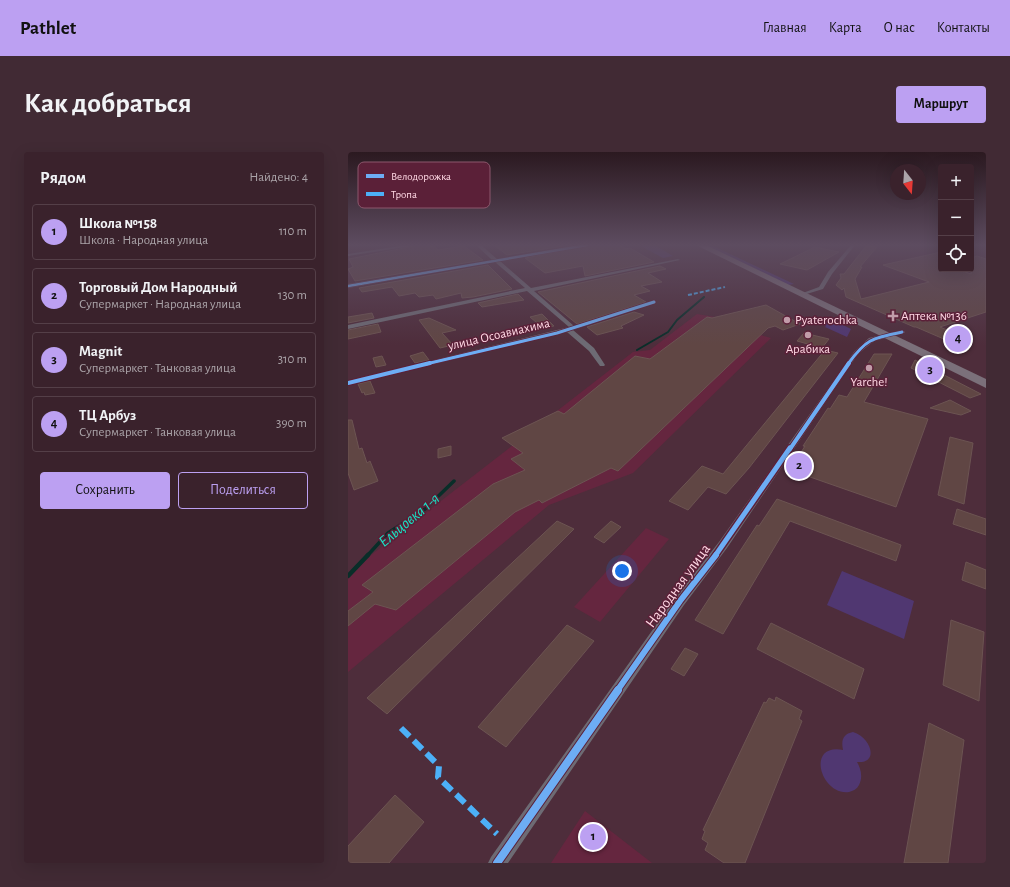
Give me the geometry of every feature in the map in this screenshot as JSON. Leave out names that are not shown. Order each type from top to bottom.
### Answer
[{"type":"highway","points":[[768,278],[788,288],[814,292],[883,324],[901,337],[986,384]]},
{"type":"highway","points":[[778,278],[886,336],[901,337],[899,339],[913,338],[986,372]]},
{"type":"highway","points":[[869,327],[880,327],[883,324]]},
{"type":"street","points":[[348,286],[393,278]]},
{"type":"street","points":[[517,278],[584,341],[599,357],[602,365]]},
{"type":"street","points":[[348,327],[588,278]]},
{"type":"street","points":[[814,292],[821,288],[827,278]]},
{"type":"street","name":"улица Осоавиахима","points":[[348,382],[557,333],[605,319],[654,302]]},
{"type":"street","name":"Народная улица","points":[[497,863],[672,612],[723,545],[790,446],[863,344],[873,338],[886,336]]},
{"type":"shaded area","points":[[774,278],[782,278],[794,284],[788,285]]},
{"type":"shaded area","points":[[697,314],[727,319],[750,332],[771,338],[633,473],[549,505],[348,672],[348,573],[633,352],[650,350]]},
{"type":"shaded area","points":[[829,318],[851,329],[847,337],[825,327],[826,326],[824,325]]},
{"type":"shaded area","points":[[646,528],[669,539],[600,622],[574,607]]},
{"type":"shaded area","points":[[842,571],[914,601],[904,639],[827,605]]},
{"type":"shaded area","points":[[853,732],[860,735],[865,740],[870,750],[870,755],[864,762],[857,762],[861,776],[857,788],[849,792],[839,791],[831,786],[825,779],[821,770],[821,761],[824,754],[831,750],[843,750],[842,743],[845,736]]},
{"type":"shaded area","points":[[585,811],[652,863],[551,863]]},
{"type":"building","points":[[353,278],[372,278],[355,281]]},
{"type":"building","points":[[414,278],[501,278],[512,289],[473,297],[462,298],[461,293],[436,299],[433,295],[419,297],[415,293],[399,296],[392,287],[362,292],[359,288]]},
{"type":"building","points":[[603,278],[656,278],[662,282],[641,286],[650,291],[634,295],[646,302],[577,324],[538,292]]},
{"type":"building","points":[[841,278],[855,278],[861,299],[929,282],[919,278],[986,278],[986,312],[940,327],[973,341],[960,346],[846,297],[844,288],[842,290],[836,285]]},
{"type":"building","points":[[518,294],[524,300],[482,307],[478,303]]},
{"type":"building","points":[[766,305],[800,324],[783,330],[775,326],[768,328],[618,471],[611,468],[542,503],[539,500],[515,512],[396,610],[375,604],[348,626],[348,611],[373,592],[362,585],[493,484],[525,470],[511,459],[523,453],[502,438],[558,411],[564,414],[635,356],[650,359],[707,317],[712,318]]},
{"type":"building","points":[[634,312],[644,315],[621,326],[623,328],[597,335],[587,327]]},
{"type":"building","points":[[372,313],[374,318],[348,323],[348,317]]},
{"type":"building","points":[[542,314],[554,326],[543,328],[530,317]]},
{"type":"building","points":[[429,318],[456,330],[442,333],[453,345],[440,348],[419,320]]},
{"type":"building","points":[[378,324],[381,332],[348,339],[348,330]]},
{"type":"building","points":[[804,333],[829,339],[822,348],[797,341]]},
{"type":"building","points":[[825,350],[838,353],[749,468],[726,494],[708,487],[688,510],[669,501],[702,466],[723,474]]},
{"type":"building","points":[[423,352],[429,360],[415,363],[410,356]]},
{"type":"building","points":[[874,354],[892,354],[864,402],[928,419],[896,507],[790,470],[805,446],[803,446],[828,408],[830,409],[839,395],[847,397]]},
{"type":"building","points":[[382,356],[386,365],[376,367],[373,358]]},
{"type":"building","points":[[915,360],[981,394],[970,398],[911,368]]},
{"type":"building","points":[[370,381],[375,393],[365,395],[364,392],[362,393],[358,384]]},
{"type":"building","points":[[950,400],[971,411],[961,415],[930,408]]},
{"type":"building","points":[[348,420],[352,420],[359,449],[362,448],[367,463],[370,461],[378,481],[354,490],[348,473]]},
{"type":"building","points":[[950,437],[973,443],[964,504],[938,495]]},
{"type":"building","points":[[451,446],[451,455],[438,458],[438,449]]},
{"type":"building","points":[[777,499],[901,545],[896,561],[790,521],[723,634],[695,620],[757,525],[759,526]]},
{"type":"building","points":[[957,509],[986,519],[986,535],[953,524]]},
{"type":"building","points":[[557,521],[574,529],[387,714],[367,698]]},
{"type":"building","points":[[611,521],[621,527],[604,543],[594,537]]},
{"type":"building","points":[[966,562],[986,570],[986,589],[962,580]]},
{"type":"building","points":[[951,620],[984,632],[979,701],[943,685]]},
{"type":"building","points":[[771,623],[864,669],[854,699],[757,649]]},
{"type":"building","points":[[567,625],[594,641],[506,747],[478,727]]},
{"type":"building","points":[[685,648],[698,654],[684,676],[671,669]]},
{"type":"building","points":[[776,697],[802,711],[799,719],[802,721],[745,863],[724,863],[705,850],[708,843],[702,839],[705,831],[703,830],[764,702],[766,703],[769,698],[775,701]]},
{"type":"building","points":[[929,723],[964,740],[948,863],[904,863]]},
{"type":"building","points":[[395,795],[424,822],[389,863],[348,863],[348,846]]},
{"type":"waterway","name":"Ельцовка 1-я","points":[[637,350],[668,332],[677,320],[704,297],[703,298]]},
{"type":"waterway","name":"Ельцовка 1-я","points":[[367,556],[388,533],[425,509],[454,481]]},
{"type":"waterway","name":"Ельцовка 1-я","points":[[348,576],[368,555]]},
{"type":"marked path","points":[[688,295],[725,287]]},
{"type":"marked path","points":[[401,728],[439,766],[438,777],[497,834]]},
{"type":"cycle path","points":[[348,286],[394,278]]},
{"type":"cycle path","points":[[348,383],[557,333],[654,302]]},
{"type":"cycle path","points":[[497,863],[680,601],[723,545],[856,353],[866,342],[871,339],[902,332]]},
{"type":"place","name":"Аптека №136","points":[[893,316]]},
{"type":"place","name":"Pyaterochka","points":[[787,320]]},
{"type":"place","name":"Арабика","points":[[808,335]]},
{"type":"place","name":"ТЦ Арбуз","points":[[958,339]]},
{"type":"place","name":"Yarche!","points":[[869,368]]},
{"type":"place","name":"Magnit","points":[[930,370]]},
{"type":"place","name":"Торговый Дом Народный","points":[[799,466]]},
{"type":"place","name":"Школа №158","points":[[593,837]]}]
